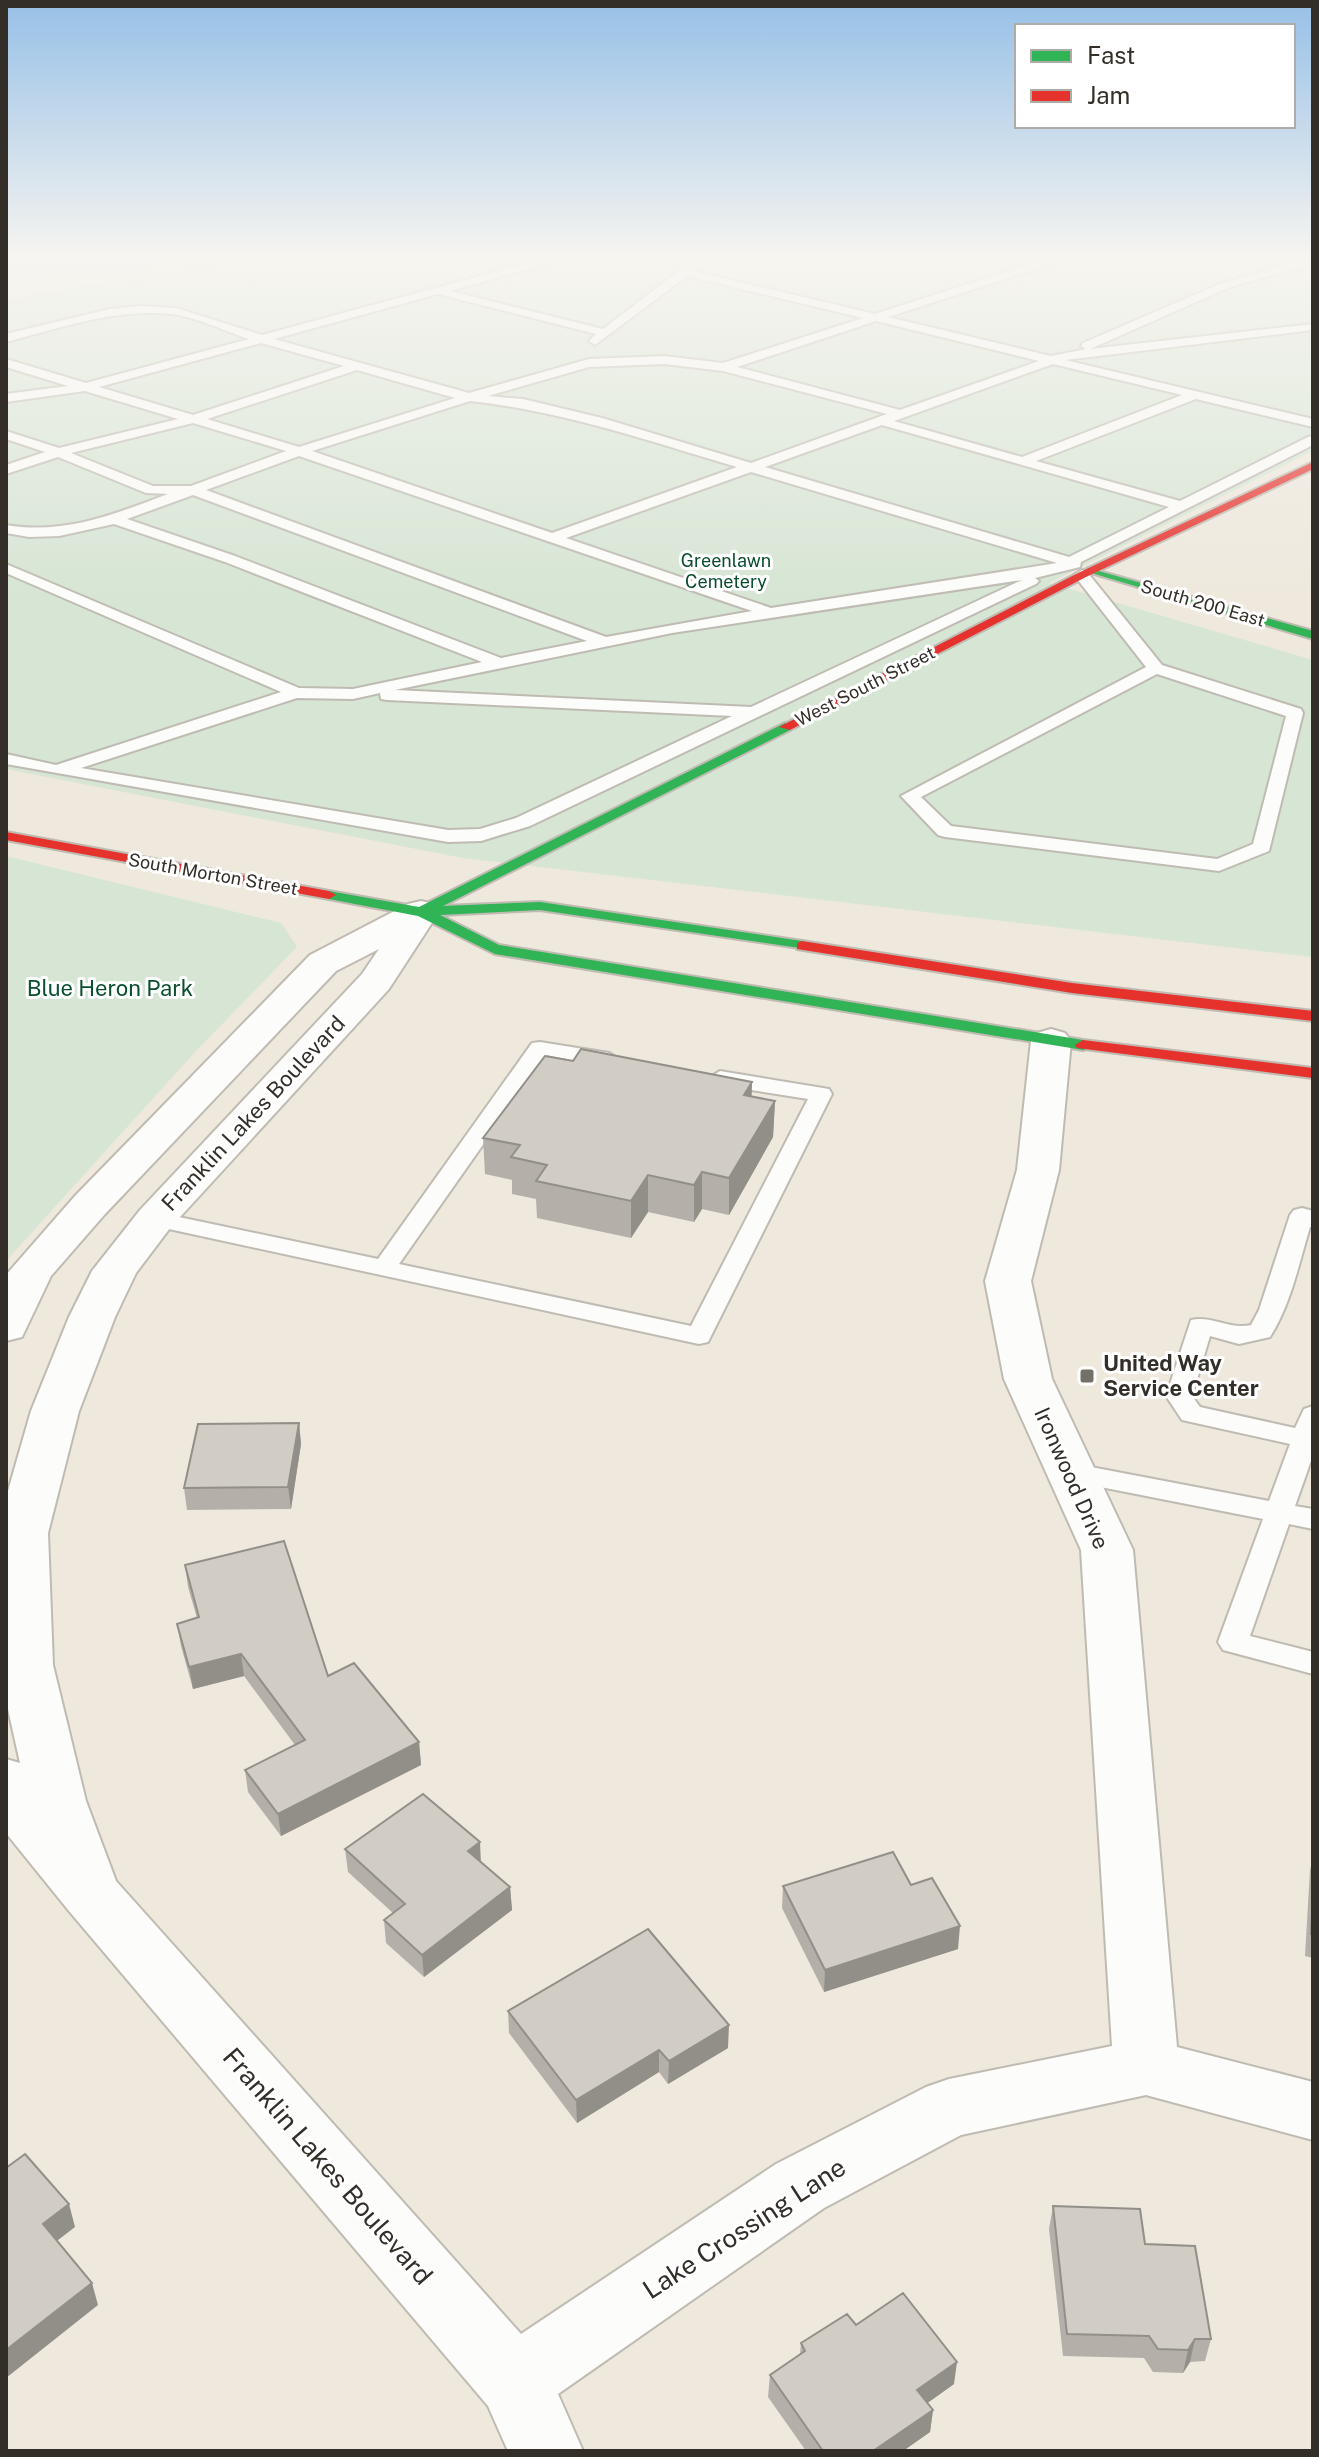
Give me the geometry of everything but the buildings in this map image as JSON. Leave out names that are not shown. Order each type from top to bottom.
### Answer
[{"type":"main road","name":"West South Street","points":[[421,912],[1087,573],[1306,473]]},
{"type":"main road","name":"South 200 East","points":[[1087,573],[1313,635]]},
{"type":"main road","name":"South Morton Street","points":[[6,836],[421,912]]},
{"type":"main road","points":[[421,912],[540,906],[1072,988],[1313,1016]]},
{"type":"main road","points":[[421,912],[495,949],[1051,1041],[1313,1073]]},
{"type":"street","points":[[6,1327],[30,1272],[90,1205],[323,963],[421,912]]},
{"type":"street","name":"Franklin Lakes Boulevard","points":[[90,1894],[57,1801],[26,1665],[22,1533],[55,1411],[92,1317],[115,1271],[155,1219],[376,981],[421,912]]},
{"type":"street","name":"Ironwood Drive","points":[[1051,1041],[1038,1170],[1008,1281],[1028,1379],[1107,1550],[1146,2067]]},
{"type":"street","points":[[221,1071],[280,1084]]},
{"type":"street","points":[[90,1205],[155,1219]]},
{"type":"street","name":"Franklin Lakes Boulevard","points":[[6,1781],[30,1822],[90,1894],[514,2381],[546,2451]]},
{"type":"street","name":"Lake Crossing Lane","points":[[514,2381],[800,2186],[949,2108],[1146,2067],[1313,2111]]},
{"type":"lane","points":[[31,371],[299,451],[770,612]]},
{"type":"lane","points":[[6,398],[85,387],[148,371]]},
{"type":"lane","points":[[6,470],[58,452],[194,419],[342,371]]},
{"type":"lane","points":[[373,371],[466,397],[550,409],[753,468],[1087,573],[1156,668],[1295,713],[1262,847],[1219,865],[945,831],[910,796],[1156,668]]},
{"type":"lane","points":[[6,529],[29,533],[59,532],[114,519],[299,451],[466,397],[561,371]]},
{"type":"lane","points":[[738,371],[904,415]]},
{"type":"lane","points":[[551,538],[1028,371]]},
{"type":"lane","points":[[1110,371],[1313,423]]},
{"type":"lane","points":[[1023,461],[1197,394]]},
{"type":"lane","points":[[885,422],[1181,506]]},
{"type":"lane","points":[[6,435],[58,452],[151,490],[193,490],[603,641]]},
{"type":"lane","points":[[6,759],[448,836],[481,835],[523,822],[755,713],[1061,566],[1313,440]]},
{"type":"lane","points":[[114,519],[230,559],[498,663]]},
{"type":"lane","points":[[353,694],[603,641],[1061,566]]},
{"type":"lane","points":[[6,568],[296,693]]},
{"type":"lane","points":[[57,770],[296,693],[755,713]]},
{"type":"lane","points":[[383,1270],[540,1048],[633,1064]]},
{"type":"lane","points":[[155,1219],[699,1336],[821,1094],[696,1074]]},
{"type":"lane","points":[[1313,1220],[1302,1215],[1272,1310],[1261,1331],[1239,1336],[1200,1326],[1179,1396],[1191,1414],[1309,1427],[1233,1642],[1313,1663]]},
{"type":"lane","points":[[1070,1472],[1313,1519]]},
{"type":"green space","name":"Greenlawn Cemetery","points":[[6,371],[1313,371],[1313,451],[1049,583],[1313,660],[1313,957],[463,858],[6,769]]},
{"type":"green space","name":"Blue Heron Park","points":[[6,856],[281,923],[297,947],[195,1052],[6,1261]]},
{"type":"traffic: fast","points":[[1092,570],[1313,635]]},
{"type":"traffic: fast","points":[[421,912],[785,727]]},
{"type":"traffic: fast","points":[[329,895],[421,912],[540,906],[802,946]]},
{"type":"traffic: fast","points":[[423,913],[495,949],[1083,1045]]},
{"type":"traffic: jam","points":[[785,727],[1082,575],[1313,465]]},
{"type":"traffic: jam","points":[[6,836],[329,895]]},
{"type":"traffic: jam","points":[[802,946],[1072,988],[1313,1016]]},
{"type":"traffic: jam","points":[[1083,1045],[1313,1073]]},
{"type":"place","name":"United Way Service Center","points":[[1087,1376]]}]
